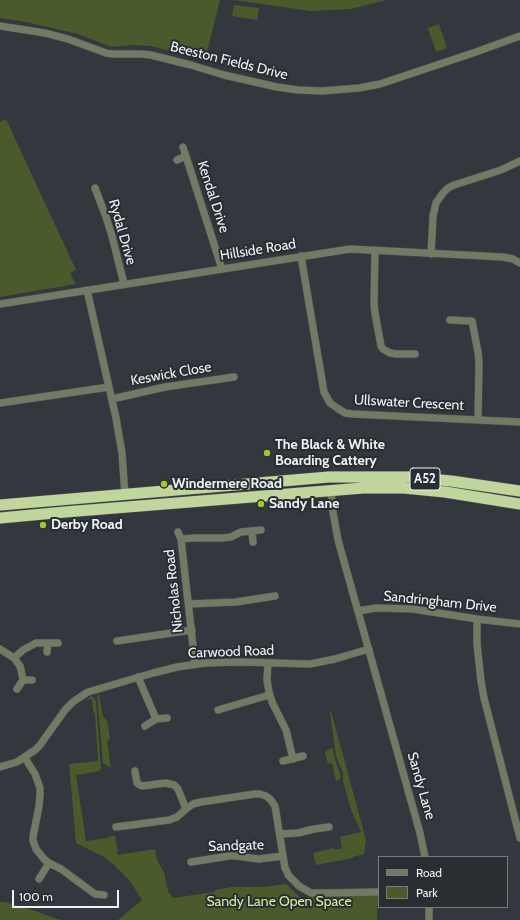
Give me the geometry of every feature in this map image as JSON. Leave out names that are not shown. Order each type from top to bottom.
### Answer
[{"type":"highway","name":"A52","points":[[0,506],[329,477],[408,478],[451,481],[520,491]]},
{"type":"highway","name":"A52","points":[[0,518],[363,488],[404,488],[445,492],[520,504]]},
{"type":"street","name":"Beeston Fields Drive","points":[[0,26],[45,33],[113,54],[151,55],[224,75],[277,87],[322,91],[359,88],[380,84],[520,36]]},
{"type":"street","name":"Kendal Drive","points":[[183,147],[222,269]]},
{"type":"street","name":"Kendal Drive","points":[[177,160],[186,156]]},
{"type":"street","points":[[431,254],[432,216],[436,203],[443,193],[454,185],[501,170],[520,161]]},
{"type":"street","name":"Rydal Drive","points":[[95,188],[106,216],[124,284]]},
{"type":"street","name":"Hillside Road","points":[[0,304],[350,249],[503,258],[513,259],[520,263]]},
{"type":"street","points":[[375,250],[375,313],[381,346],[390,353],[414,354]]},
{"type":"street","name":"Ullswater Crescent","points":[[301,256],[322,385],[330,402],[337,408],[345,413],[353,414],[520,422]]},
{"type":"street","points":[[87,290],[116,418],[122,453],[125,495]]},
{"type":"street","points":[[450,320],[472,321],[479,362],[478,420]]},
{"type":"street","name":"Keswick Close","points":[[112,398],[165,387],[234,377]]},
{"type":"street","points":[[0,403],[109,387]]},
{"type":"street","name":"Sandy Lane","points":[[331,490],[338,540],[426,856]]},
{"type":"street","name":"Nicholas Road","points":[[181,539],[231,537],[241,532],[261,530]]},
{"type":"street","name":"Nicholas Road","points":[[178,532],[181,539],[195,664]]},
{"type":"street","points":[[252,532],[253,542]]},
{"type":"street","points":[[189,604],[236,602],[275,596]]},
{"type":"street","points":[[262,599],[263,607]]},
{"type":"street","name":"Sandringham Drive","points":[[358,611],[376,608],[413,609],[520,624]]},
{"type":"street","points":[[477,619],[477,644],[484,698],[520,838]]},
{"type":"street","points":[[117,641],[192,630]]},
{"type":"street","points":[[14,658],[23,650],[36,643],[58,643]]},
{"type":"street","points":[[48,643],[48,652]]},
{"type":"street","points":[[0,649],[14,658],[21,670],[23,680],[18,689]]},
{"type":"street","name":"Carwood Road","points":[[0,767],[17,762],[40,745],[65,710],[74,701],[88,692],[138,677],[195,664],[241,662],[268,664],[316,663],[369,649]]},
{"type":"street","points":[[268,664],[267,680],[269,695],[286,730],[293,759]]},
{"type":"street","points":[[138,677],[156,719]]},
{"type":"street","points":[[23,680],[32,680]]},
{"type":"street","points":[[218,710],[269,695]]},
{"type":"street","points":[[145,726],[156,719],[167,718]]},
{"type":"street","points":[[283,761],[303,756]]},
{"type":"street","points":[[24,758],[35,774],[39,783],[39,806],[34,828],[34,845],[49,863],[61,869],[94,897],[104,895]]},
{"type":"street","points":[[135,771],[137,783],[142,786],[166,783],[174,785],[178,789],[186,809]]},
{"type":"street","points":[[116,827],[169,820],[193,804],[260,794],[270,799],[275,806],[285,868],[291,880],[298,886],[311,893],[378,892]]},
{"type":"street","points":[[280,834],[298,833],[329,827]]},
{"type":"street","name":"Sandgate","points":[[191,862],[229,856],[259,859],[283,856]]},
{"type":"street","points":[[39,879],[49,863]]},
{"type":"street","points":[[428,920],[429,908]]},
{"type":"green space","points":[[0,0],[220,0],[205,60],[151,46],[132,45],[112,47],[78,34],[26,22],[0,18]]},
{"type":"green space","points":[[233,0],[387,0],[350,9],[311,11]]},
{"type":"green space","points":[[234,5],[259,8],[257,20],[232,16]]},
{"type":"green space","points":[[439,24],[447,48],[436,52],[428,28]]},
{"type":"green space","points":[[6,119],[76,270],[70,273],[76,284],[0,297],[0,122]]},
{"type":"green space","points":[[99,694],[103,717],[107,720],[110,738],[107,741],[111,768],[103,763],[97,695]]},
{"type":"green space","name":"Sandy Lane Open Space","points":[[92,696],[96,701],[101,768],[100,771],[76,775],[86,841],[108,838],[115,835],[118,855],[155,849],[157,860],[164,872],[168,891],[173,898],[214,892],[215,890],[232,887],[265,887],[286,884],[300,897],[305,899],[309,896],[378,895],[377,920],[118,920],[142,900],[130,881],[113,864],[104,857],[76,843],[69,764],[98,761],[95,714],[92,699],[85,700]]},
{"type":"green space","points":[[331,711],[366,840],[364,854],[353,858],[316,865],[313,853],[334,848],[335,850],[342,848],[340,837],[361,832],[351,810],[343,781],[343,773],[336,756],[330,713]]},
{"type":"green space","points":[[331,748],[333,750],[341,777],[336,781],[332,763],[328,764],[325,752]]},
{"type":"green space","points":[[0,902],[5,902],[62,920],[0,920]]},
{"type":"place","name":"The Black & White Boarding Cattery","points":[[267,453]]},
{"type":"place","name":"Windermere Road","points":[[164,484]]},
{"type":"place","name":"Sandy Lane","points":[[261,504]]},
{"type":"place","name":"Derby Road","points":[[43,525]]}]
